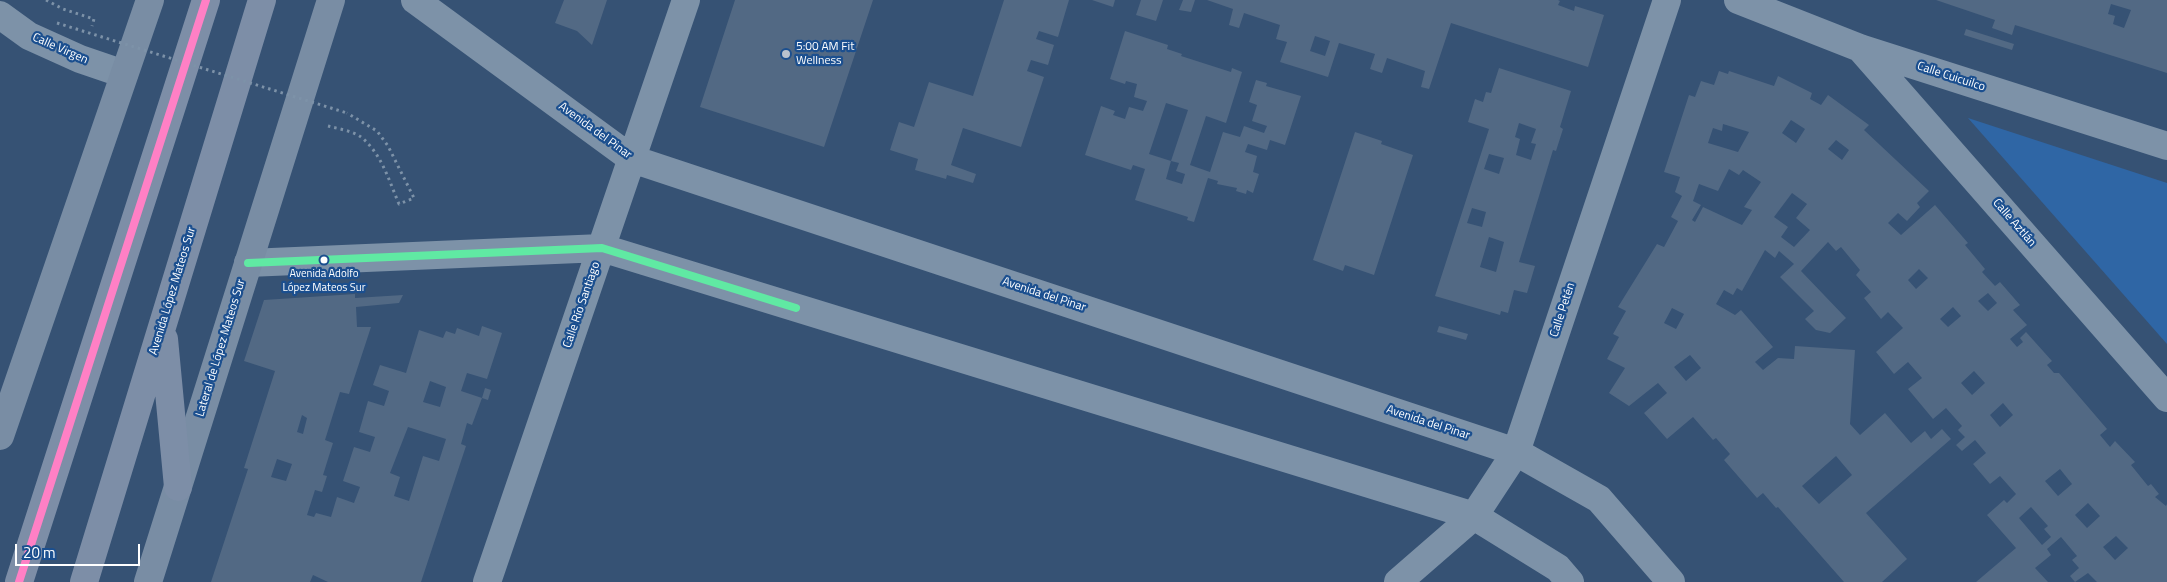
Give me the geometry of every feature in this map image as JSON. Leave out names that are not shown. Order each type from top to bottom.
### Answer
[{"type":"main road","points":[[0,436],[150,0]]},
{"type":"main road","points":[[19,582],[206,0]]},
{"type":"main road","name":"Avenida López Mateos Sur","points":[[84,582],[262,0]]},
{"type":"main road","name":"Lateral de López Mateos Sur","points":[[148,582],[331,0]]},
{"type":"main road","points":[[162,326],[178,487]]},
{"type":"street","name":"Avenida del Pinar","points":[[415,0],[632,159],[1516,452],[1599,499],[1671,582]]},
{"type":"street","name":"Calle Río Santiago","points":[[487,582],[686,0]]},
{"type":"street","name":"Calle Petén","points":[[1398,582],[1474,516],[1516,452],[1667,0]]},
{"type":"street","name":"Calle Cuicuilco","points":[[1738,0],[1860,48],[2167,146]]},
{"type":"street","name":"Calle Virgen","points":[[0,15],[29,36],[80,59],[124,74]]},
{"type":"street","name":"Calle Aztlán","points":[[1860,48],[2167,398]]},
{"type":"street","points":[[248,263],[602,248],[1474,516],[1558,568],[1570,582]]},
{"type":"path","points":[[57,23],[347,113],[377,131],[388,146],[414,198],[399,204],[383,164],[373,149],[360,136],[294,118]]},
{"type":"shaded area","points":[[1968,118],[2167,183],[2167,344]]},
{"type":"building","points":[[564,0],[607,0],[592,45],[577,31],[555,23]]},
{"type":"building","name":"5:00 AM Fit Wellness","points":[[735,0],[873,0],[824,147],[700,107]]},
{"type":"building","points":[[1004,0],[1069,0],[1058,37],[1039,31],[1036,39],[1054,45],[1048,65],[1031,60],[1027,71],[1044,77],[1021,147],[963,128],[951,165],[976,174],[973,183],[947,175],[946,179],[915,170],[918,159],[890,150],[899,122],[914,127],[929,82],[973,96]]},
{"type":"building","points":[[1092,0],[1115,0],[1113,7]]},
{"type":"building","points":[[1141,0],[1163,0],[1156,21],[1136,15]]},
{"type":"building","points":[[1183,0],[1195,0],[1191,12],[1179,10]]},
{"type":"building","points":[[1207,0],[1558,0],[1560,1],[1558,5],[1574,11],[1575,6],[1604,15],[1588,67],[1451,23],[1429,89],[1421,87],[1425,71],[1387,58],[1382,73],[1370,69],[1375,54],[1339,43],[1328,77],[1280,62],[1287,42],[1276,39],[1280,25],[1244,13],[1239,28],[1229,25],[1233,9]],"holes":[[[1315,36],[1330,41],[1325,56],[1310,51]]]},
{"type":"building","points":[[1936,0],[2167,0],[2167,73],[2015,25],[2012,35],[1992,28],[1995,20]],"holes":[[[2111,4],[2131,10],[2124,28],[2113,24],[2115,16],[2108,14]]]},
{"type":"building","points":[[1966,29],[2014,44],[2012,50],[1964,35]]},
{"type":"building","points":[[1125,31],[1168,45],[1167,49],[1182,54],[1181,56],[1231,72],[1232,68],[1242,72],[1226,123],[1206,116],[1190,165],[1210,172],[1223,132],[1240,137],[1244,126],[1264,133],[1267,126],[1252,121],[1257,105],[1249,102],[1256,80],[1267,83],[1266,86],[1301,96],[1285,145],[1270,140],[1267,150],[1248,144],[1245,152],[1257,156],[1253,172],[1259,174],[1253,193],[1247,190],[1246,194],[1236,191],[1237,188],[1217,184],[1218,181],[1208,178],[1194,222],[1187,220],[1188,217],[1135,200],[1145,169],[1133,165],[1131,170],[1085,155],[1101,106],[1115,111],[1113,115],[1125,119],[1129,107],[1143,111],[1147,101],[1134,97],[1137,84],[1126,81],[1125,84],[1110,79]],"holes":[[[1166,103],[1188,110],[1171,161],[1149,154]],[[1171,161],[1179,163],[1176,171],[1185,174],[1182,184],[1166,179]]]},
{"type":"building","points":[[1499,68],[1571,91],[1560,127],[1563,129],[1556,151],[1553,150],[1519,262],[1535,266],[1527,293],[1514,290],[1508,313],[1501,311],[1500,315],[1435,296],[1489,129],[1468,122],[1475,99],[1483,102],[1486,92],[1491,93]],"holes":[[[1519,123],[1536,129],[1531,143],[1536,144],[1531,160],[1516,155],[1520,139],[1515,137]],[[1489,154],[1504,158],[1499,174],[1484,169]],[[1472,208],[1486,212],[1482,227],[1467,223]],[[1489,237],[1504,242],[1496,272],[1480,267]]]},
{"type":"building","points":[[1719,71],[1728,74],[1729,71],[1774,86],[1778,76],[1812,93],[1810,99],[1821,105],[1828,95],[1869,125],[1864,130],[1929,191],[1917,203],[1920,207],[1907,221],[1898,213],[1888,223],[1901,235],[1935,205],[1968,243],[1965,245],[1985,269],[1982,272],[1995,286],[2000,282],[2020,305],[2013,310],[2027,325],[2010,339],[2017,347],[2023,342],[2020,338],[2026,332],[2052,361],[2047,365],[2054,373],[2059,373],[2107,429],[2100,435],[2110,447],[2115,441],[2135,462],[2131,465],[2148,486],[2151,484],[2159,494],[2155,497],[2166,506],[2167,504],[2167,582],[2097,582],[2088,573],[2075,582],[2070,576],[2079,568],[2072,560],[2077,556],[2061,537],[2047,549],[2051,555],[2035,568],[2048,582],[1976,582],[2016,548],[1987,515],[2004,500],[2007,503],[2016,494],[2000,476],[1990,484],[1973,464],[1986,453],[1975,440],[1962,451],[1956,445],[1965,437],[1958,430],[1962,426],[1946,408],[1933,419],[1908,389],[1922,378],[1908,362],[1894,374],[1876,352],[1903,328],[1888,312],[1881,319],[1864,298],[1871,292],[1856,275],[1860,270],[1841,247],[1836,251],[1828,242],[1801,271],[1846,318],[1830,333],[1816,330],[1805,319],[1814,311],[1780,277],[1794,264],[1779,251],[1775,258],[1765,250],[1742,291],[1737,288],[1733,295],[1724,290],[1716,304],[1735,315],[1741,310],[1773,347],[1755,362],[1763,370],[1778,358],[1794,359],[1795,346],[1855,350],[1850,424],[1860,435],[1885,413],[1911,443],[1925,431],[1931,439],[1942,429],[1951,439],[1866,513],[1907,559],[1882,582],[1844,582],[1778,507],[1776,508],[1763,493],[1757,498],[1724,460],[1730,454],[1716,438],[1713,440],[1693,417],[1667,439],[1644,413],[1667,393],[1658,383],[1629,406],[1609,393],[1625,368],[1607,359],[1619,337],[1613,334],[1626,311],[1618,307],[1657,244],[1664,247],[1678,221],[1671,217],[1682,196],[1675,192],[1680,177],[1664,172],[1689,95],[1695,97],[1701,81],[1714,85]],"holes":[[[1791,120],[1805,129],[1796,143],[1782,133]],[[1723,124],[1749,132],[1738,152],[1708,143],[1713,128],[1722,131]],[[1836,140],[1849,150],[1842,160],[1828,149]],[[1729,169],[1739,175],[1743,170],[1761,182],[1744,207],[1752,210],[1742,225],[1703,207],[1695,222],[1692,220],[1701,205],[1693,201],[1699,184],[1718,191]],[[1792,193],[1807,204],[1796,218],[1810,230],[1794,247],[1781,237],[1788,227],[1774,217]],[[1919,269],[1928,278],[1916,289],[1908,280]],[[1988,293],[1997,303],[1988,311],[1978,301]],[[1953,307],[1961,316],[1948,327],[1940,319]],[[1672,308],[1684,314],[1676,329],[1664,323]],[[1690,355],[1701,368],[1686,381],[1674,367]],[[1974,371],[1985,383],[1972,395],[1961,383]],[[2003,403],[2013,415],[2000,427],[1990,415]],[[1836,456],[1852,475],[1819,504],[1802,486]],[[2060,469],[2072,484],[2058,496],[2045,481]],[[2088,503],[2100,516],[2087,528],[2075,515]],[[2031,507],[2048,526],[2044,529],[2051,537],[2042,545],[2019,518]],[[2116,536],[2128,548],[2115,560],[2103,547]]]},
{"type":"building","points":[[1355,132],[1382,141],[1381,144],[1413,155],[1374,275],[1345,265],[1343,271],[1313,260]]},
{"type":"building","points":[[355,294],[355,298],[403,295],[399,303],[356,307],[357,327],[371,327],[349,394],[340,392],[325,440],[333,443],[323,475],[327,476],[322,492],[315,490],[307,515],[314,517],[316,513],[331,517],[337,497],[354,503],[360,487],[343,481],[354,447],[370,452],[375,437],[359,432],[368,401],[384,406],[389,391],[373,385],[380,365],[406,373],[419,330],[443,338],[446,331],[455,334],[457,328],[479,336],[482,326],[502,333],[487,379],[467,373],[461,391],[482,398],[472,425],[467,423],[461,444],[466,446],[421,582],[328,582],[313,575],[310,582],[211,582],[248,469],[244,468],[275,371],[244,361],[264,300]],"holes":[[[430,381],[446,387],[440,407],[423,402]],[[302,415],[307,418],[303,434],[297,432]],[[408,427],[446,439],[439,461],[423,456],[409,501],[394,496],[400,477],[390,473]],[[277,459],[292,464],[286,481],[271,477]]]},
{"type":"building","points":[[1439,326],[1468,334],[1466,340],[1437,332]]},
{"type":"building","points":[[485,388],[491,390],[488,400],[482,398]]},
{"type":"transit line","points":[[19,582],[206,0]]},
{"type":"transit line","points":[[248,263],[602,248],[796,308]]},
{"type":"place","name":"5:00 AM Fit Wellness","points":[[786,54]]},
{"type":"place","name":"Avenida Adolfo López Mateos Sur","points":[[324,260]]}]
